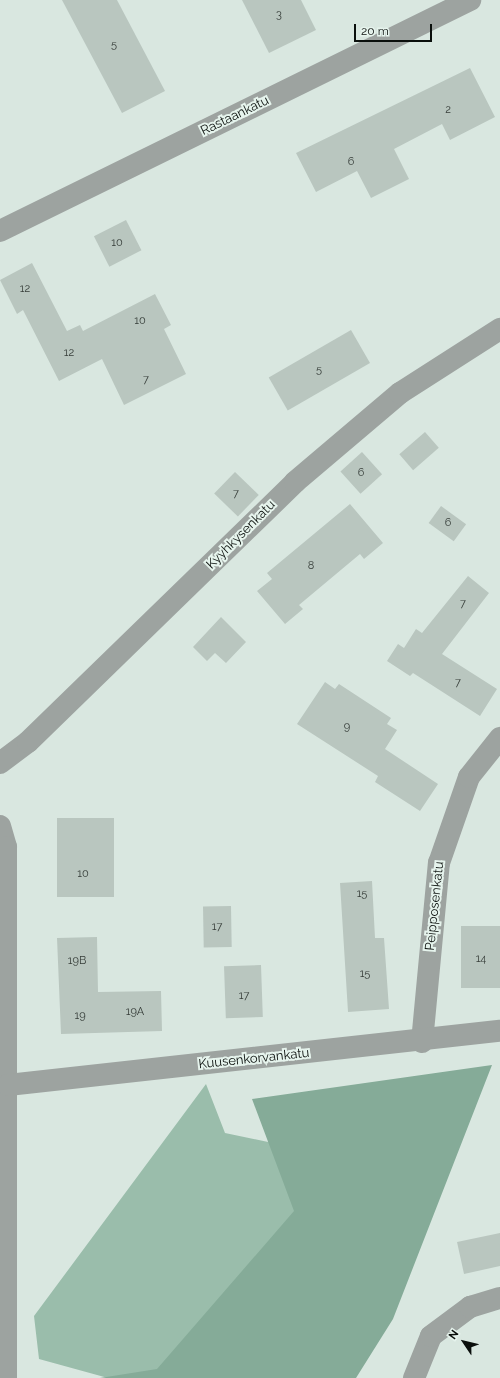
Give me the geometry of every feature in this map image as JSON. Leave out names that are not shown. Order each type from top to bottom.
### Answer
[{"type":"street","name":"Rastaankatu","points":[[0,232],[470,0]]},
{"type":"street","name":"Kyyhkysenkatu","points":[[0,763],[28,742],[295,482],[400,393],[500,329]]},
{"type":"street","name":"Peipposenkatu","points":[[422,1042],[439,863],[469,777],[500,738]]},
{"type":"street","points":[[0,826],[6,847],[8,1085],[6,1378]]},
{"type":"street","name":"Kuusenkorvankatu","points":[[8,1085],[422,1042],[500,1031]]},
{"type":"street","points":[[414,1378],[430,1336],[470,1307],[500,1298]]},
{"type":"green space","points":[[492,1065],[393,1319],[356,1378],[100,1378],[157,1369],[294,1211],[252,1099]]},
{"type":"green space","points":[[206,1084],[225,1133],[353,1160],[287,1348],[108,1378],[39,1359],[34,1316]]},
{"type":"building","points":[[62,0],[117,0],[165,91],[122,113]]},
{"type":"building","points":[[242,0],[301,0],[316,30],[269,53]]},
{"type":"building","points":[[470,68],[495,117],[450,140],[442,124],[394,149],[409,179],[371,198],[357,171],[316,192],[296,153]]},
{"type":"building","points":[[126,220],[141,250],[109,267],[94,236]]},
{"type":"building","points":[[32,263],[67,331],[80,325],[83,331],[155,294],[171,325],[164,329],[186,374],[124,405],[102,359],[59,381],[23,310],[17,314],[0,280]]},
{"type":"building","points":[[351,330],[370,363],[288,410],[269,378]]},
{"type":"building","points":[[425,432],[439,448],[413,470],[399,454]]},
{"type":"building","points":[[362,452],[382,474],[361,494],[340,471]]},
{"type":"building","points":[[235,472],[259,495],[238,517],[214,494]]},
{"type":"building","points":[[350,504],[383,543],[364,559],[360,554],[299,605],[303,609],[285,624],[257,591],[272,579],[267,573]]},
{"type":"building","points":[[441,506],[466,524],[454,541],[429,523]]},
{"type":"building","points":[[468,576],[489,593],[442,654],[497,689],[480,716],[413,673],[410,676],[387,661],[398,644],[404,648],[416,629],[422,633]]},
{"type":"building","points":[[221,617],[246,642],[226,663],[215,653],[207,661],[193,647]]},
{"type":"building","points":[[325,682],[335,689],[339,684],[391,718],[387,724],[397,730],[385,749],[438,784],[420,811],[375,782],[378,776],[297,724]]},
{"type":"building","points":[[57,818],[114,818],[114,897],[57,897]]},
{"type":"building","points":[[372,881],[375,938],[384,938],[389,1009],[348,1012],[340,883]]},
{"type":"building","points":[[203,906],[231,906],[232,947],[204,947]]},
{"type":"building","points":[[461,926],[500,926],[500,988],[461,988]]},
{"type":"building","points":[[97,937],[98,992],[161,991],[162,1031],[61,1034],[57,938]]},
{"type":"building","points":[[261,965],[263,1017],[226,1018],[224,966]]},
{"type":"building","points":[[500,1233],[500,1266],[464,1274],[457,1242]]}]
